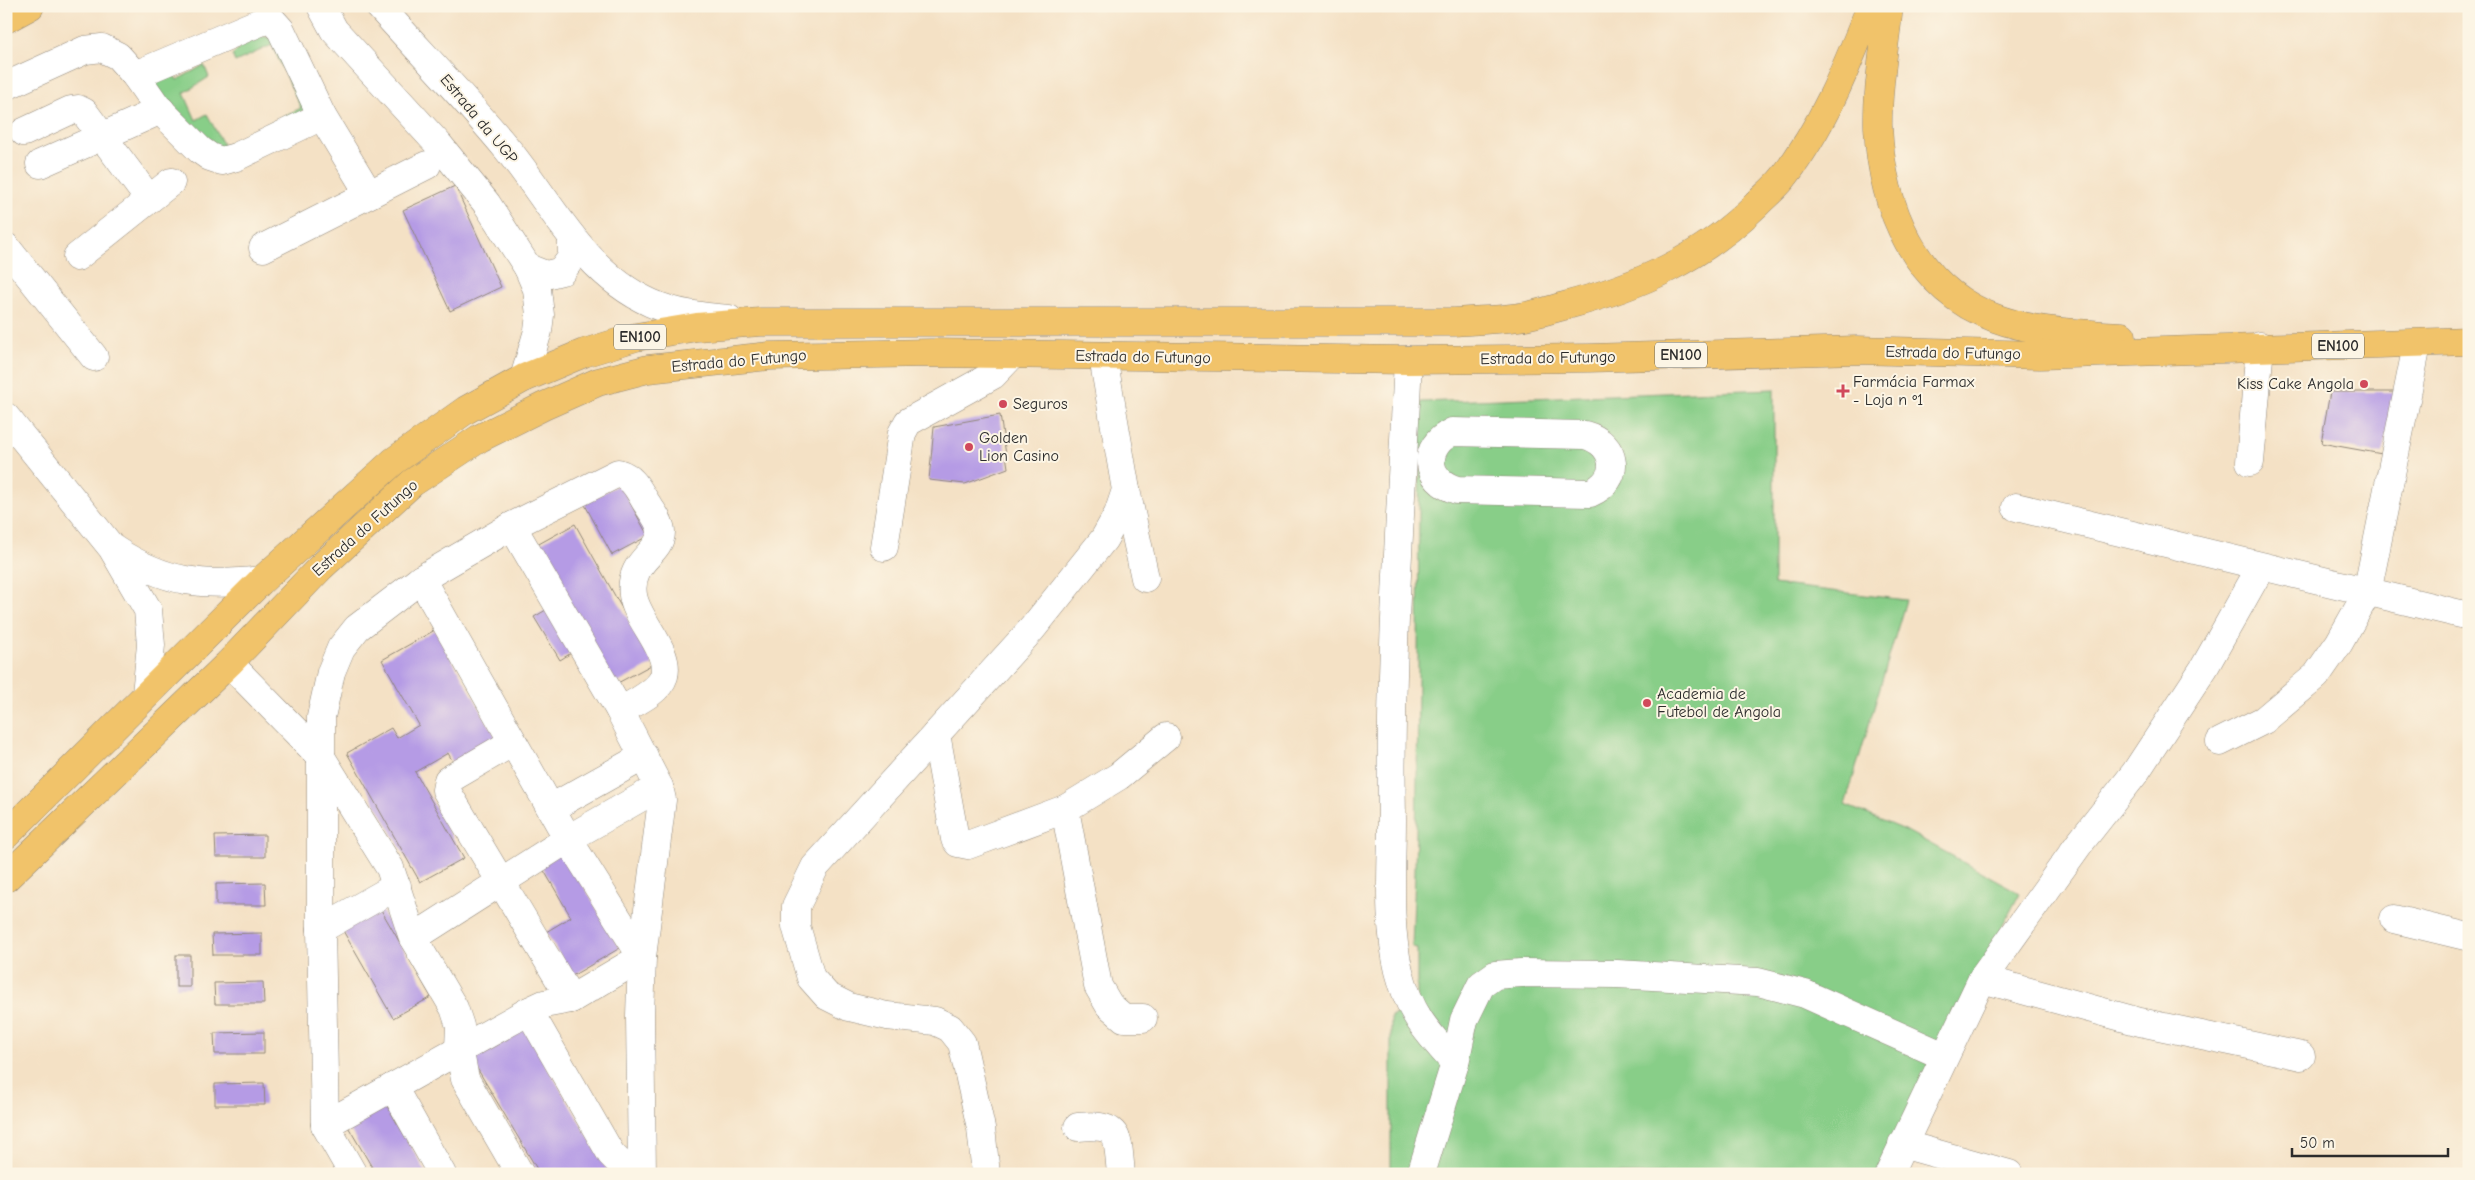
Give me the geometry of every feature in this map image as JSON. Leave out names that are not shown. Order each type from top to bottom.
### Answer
[{"type":"main road","points":[[6,20],[30,6]]},
{"type":"main road","name":"Estrada do Futungo","points":[[6,835],[262,580],[394,461],[466,410],[524,378],[584,353],[636,337],[697,326],[760,322],[1455,322],[1520,317],[1573,304],[1622,289],[1664,272],[1704,249],[1744,217],[1782,179],[1813,133],[1840,81],[1871,6]]},
{"type":"main road","points":[[1889,6],[1878,126],[1883,171],[1900,229],[1909,246],[1932,276],[1969,305],[1994,318],[2026,327],[2056,332],[2260,346]]},
{"type":"main road","name":"Estrada do Futungo","points":[[6,878],[223,668],[321,566],[412,483],[480,438],[598,382],[648,370],[770,356],[931,353],[1408,360],[1857,350],[2040,355],[2260,346],[2417,345],[2469,341]]},
{"type":"main road","points":[[2417,345],[2469,348]]},
{"type":"street","points":[[321,6],[334,30],[439,145],[487,204],[528,268],[537,289],[540,315],[538,331],[524,378]]},
{"type":"street","name":"Estrada da UGP","points":[[378,6],[486,123],[572,239],[613,280],[652,304],[708,317],[760,322]]},
{"type":"street","points":[[135,75],[265,20],[272,20],[281,30],[322,116],[370,194]]},
{"type":"street","points":[[6,86],[85,50],[102,48],[118,56],[161,110],[200,150],[210,157],[222,161],[236,157],[322,116]]},
{"type":"street","points":[[24,132],[78,108],[84,112],[149,200]]},
{"type":"street","points":[[40,164],[161,110]]},
{"type":"street","points":[[262,248],[427,165]]},
{"type":"street","points":[[77,257],[170,182]]},
{"type":"street","points":[[528,268],[546,275],[562,271],[572,257],[572,239]]},
{"type":"street","points":[[6,246],[94,357]]},
{"type":"street","points":[[2220,742],[2264,720],[2316,676],[2339,644],[2367,593],[2417,345]]},
{"type":"street","points":[[2250,462],[2260,346]]},
{"type":"street","points":[[884,547],[902,433],[908,422],[993,376],[1013,354]]},
{"type":"street","points":[[1103,357],[1126,490],[1145,578]]},
{"type":"street","points":[[1408,360],[1392,708],[1393,928],[1399,970],[1408,1000],[1424,1030],[1455,1062]]},
{"type":"street","points":[[6,417],[112,548],[148,610],[150,646],[146,694]]},
{"type":"street","points":[[1452,432],[1585,436],[1602,443],[1612,458],[1612,467],[1605,484],[1590,493],[1457,490],[1439,482],[1431,463],[1432,453],[1443,437],[1452,432]]},
{"type":"street","points":[[1404,452],[1432,453]]},
{"type":"street","points":[[353,1174],[325,1125],[321,929],[328,775],[321,717],[331,672],[342,648],[357,628],[421,579],[512,526],[618,473],[627,476],[635,483],[660,527],[661,533],[657,544],[637,567],[633,582],[633,599],[661,654],[664,675],[657,687],[620,711]]},
{"type":"street","points":[[986,1174],[980,1128],[962,1042],[950,1028],[935,1021],[887,1016],[849,1007],[827,996],[811,978],[796,926],[796,906],[815,866],[1032,629],[1104,539],[1118,514],[1126,490]]},
{"type":"street","points":[[2016,507],[2367,593],[2469,616]]},
{"type":"street","points":[[512,526],[620,711],[659,787],[662,800],[642,957],[640,1016],[641,1174],[626,1169],[610,1154],[529,1011]]},
{"type":"street","points":[[112,548],[139,566],[169,578],[229,584],[262,580]]},
{"type":"street","points":[[1889,1174],[1982,979],[2079,844],[2135,774],[2204,668],[2261,567]]},
{"type":"street","points":[[421,579],[568,839],[642,957]]},
{"type":"street","points":[[223,668],[328,775],[390,868],[412,938],[454,1008],[460,1026],[459,1048],[465,1079],[520,1174]]},
{"type":"street","points":[[936,734],[955,839],[958,843],[968,845],[1065,810],[1119,776],[1166,736]]},
{"type":"street","points":[[513,742],[448,780],[446,786],[500,882],[571,999]]},
{"type":"street","points":[[551,808],[644,756]]},
{"type":"street","points":[[412,938],[568,839],[659,787]]},
{"type":"street","points":[[1065,810],[1098,986],[1108,1004],[1124,1018],[1143,1018]]},
{"type":"street","points":[[321,929],[397,886]]},
{"type":"street","points":[[2394,919],[2469,937]]},
{"type":"street","points":[[325,1125],[459,1048],[544,1004],[571,999],[642,957]]},
{"type":"street","points":[[1421,1174],[1455,1062],[1464,1020],[1482,985],[1495,975],[1520,973],[1617,974],[1758,982],[1806,994],[1944,1056]]},
{"type":"street","points":[[1982,979],[2140,1022],[2301,1056]]},
{"type":"street","points":[[393,1087],[442,1174]]},
{"type":"street","points":[[1078,1127],[1100,1125],[1110,1130],[1117,1138],[1121,1174]]},
{"type":"street","points":[[1902,1144],[2009,1174]]},
{"type":"green space","points":[[260,36],[278,39],[310,107],[237,149],[214,151],[153,84],[169,67],[177,80],[204,65],[209,77],[184,93],[196,120],[207,114],[224,146],[301,108],[272,45],[235,62],[232,55],[241,46]]},
{"type":"green space","name":"Academia de Futebol de Angola","points":[[1774,389],[1774,584],[1906,600],[1845,805],[1905,830],[2020,893],[1950,1025],[1881,1174],[1391,1174],[1391,1016],[1417,1007],[1417,948],[1412,947],[1415,879],[1421,402]]},
{"type":"building","points":[[455,186],[501,287],[450,311],[403,210]]},
{"type":"building","points":[[2330,392],[2396,392],[2382,454],[2321,443]]},
{"type":"building","name":"Golden Lion Casino","points":[[1000,415],[1008,468],[965,484],[929,480],[934,427]]},
{"type":"building","points":[[620,484],[648,536],[612,555],[584,503]]},
{"type":"building","points":[[575,524],[653,664],[614,685],[537,545]]},
{"type":"building","points":[[551,607],[576,650],[560,660],[534,617]]},
{"type":"building","points":[[435,630],[498,740],[454,764],[448,753],[415,772],[464,858],[420,882],[347,753],[391,728],[397,738],[419,725],[382,660]]},
{"type":"building","points":[[265,835],[265,857],[216,857],[215,836]]},
{"type":"building","points":[[562,849],[620,948],[572,976],[546,932],[571,917],[539,862]]},
{"type":"building","points":[[265,883],[266,905],[216,905],[216,884]]},
{"type":"building","points":[[380,908],[431,997],[393,1018],[342,929]]},
{"type":"building","points":[[262,933],[262,955],[213,955],[212,934]]},
{"type":"building","points":[[176,955],[190,955],[190,987],[176,987]]},
{"type":"building","points":[[263,982],[264,1004],[215,1004],[214,983]]},
{"type":"building","points":[[521,1022],[610,1174],[540,1174],[468,1053]]},
{"type":"building","points":[[264,1032],[264,1054],[215,1054],[214,1033]]},
{"type":"building","points":[[264,1083],[265,1105],[215,1105],[215,1084]]},
{"type":"building","points":[[381,1096],[427,1174],[376,1174],[343,1118]]},
{"type":"place","name":"Kiss Cake Angola","points":[[2364,384]]},
{"type":"place","name":"Farmácia Farmax - Loja n º1","points":[[1843,391]]},
{"type":"place","name":"Seguros","points":[[1003,404]]},
{"type":"place","name":"Golden Lion Casino","points":[[969,447]]},
{"type":"place","name":"Academia de Futebol de Angola","points":[[1647,703]]}]
